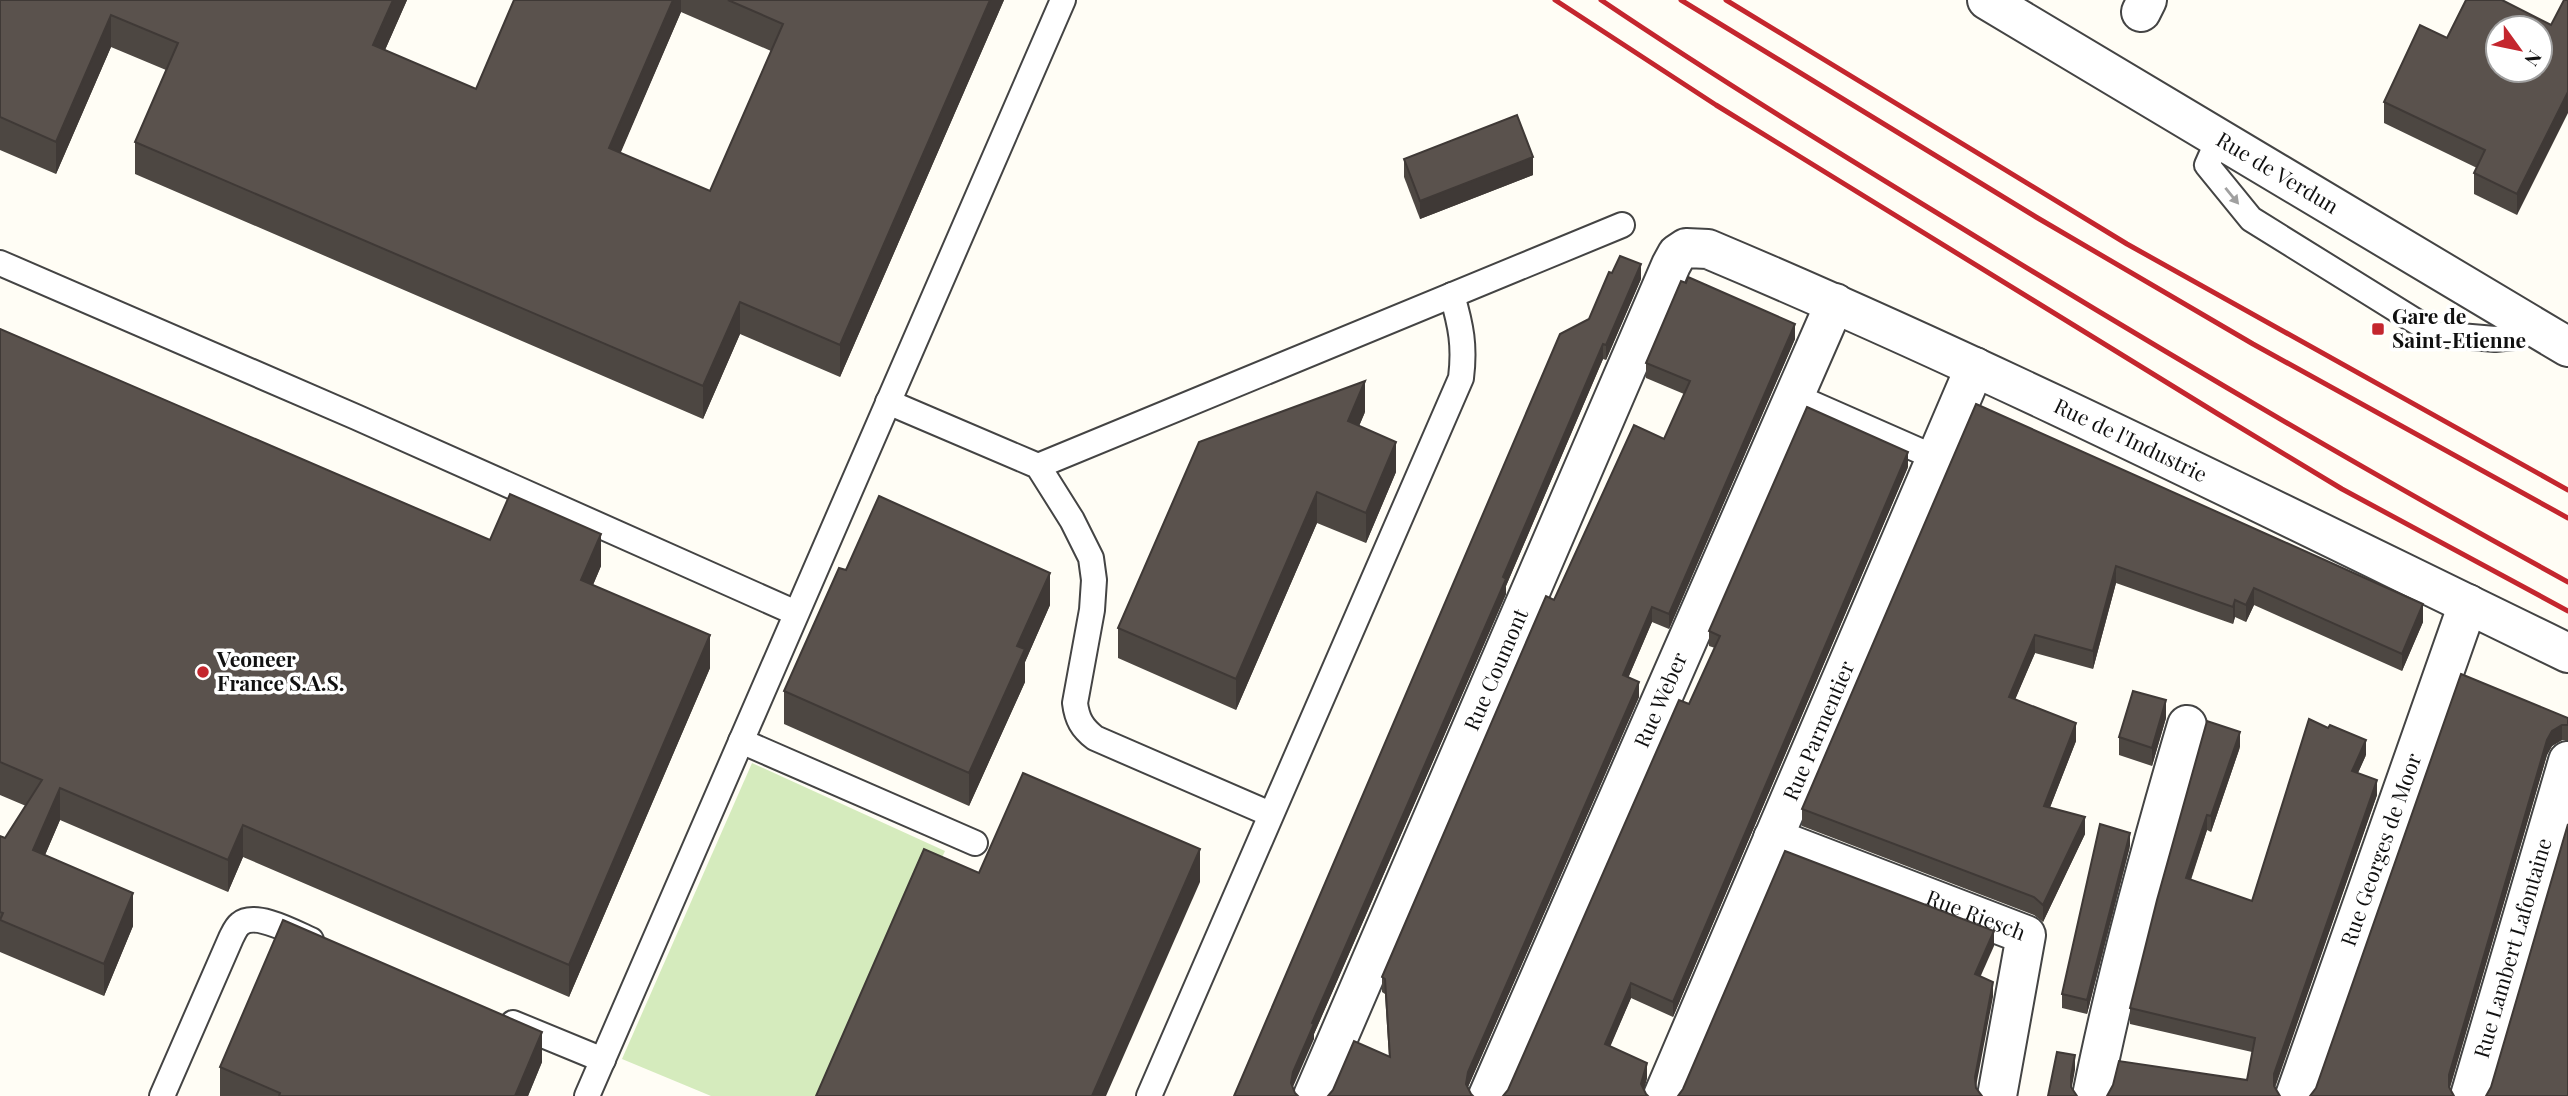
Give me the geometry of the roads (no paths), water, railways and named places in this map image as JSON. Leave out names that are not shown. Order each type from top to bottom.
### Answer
[{"type":"street","name":"Rue de Verdun","points":[[1987,0],[2568,347]]},
{"type":"street","name":"Rue de l'Industrie","points":[[1686,248],[1708,249],[1975,367],[2568,653]]},
{"type":"street","name":"Rue Coumont","points":[[1313,1096],[1671,265],[1677,254],[1686,248]]},
{"type":"street","name":"Rue Weber","points":[[1488,1096],[1835,303]]},
{"type":"street","name":"Rue Parmentier","points":[[1663,1096],[1975,367]]},
{"type":"street","name":"Rue Georges de Moor","points":[[2295,1096],[2468,604]]},
{"type":"street","points":[[2092,1096],[2157,831],[2187,725]]},
{"type":"street","name":"Rue Lambert Lafontaine","points":[[2470,1096],[2568,761]]},
{"type":"street","name":"Rue Riesch","points":[[1773,838],[2026,934],[1997,1096]]},
{"type":"lane","points":[[587,1096],[1063,0]]},
{"type":"lane","points":[[2219,138],[2207,165],[2251,219],[2436,334],[2495,339],[2514,337],[2526,321]]},
{"type":"lane","points":[[1038,466],[1622,225]]},
{"type":"lane","points":[[0,263],[356,417],[796,613]]},
{"type":"lane","points":[[1149,1096],[1461,378],[1464,353],[1461,327],[1452,295]]},
{"type":"lane","points":[[1795,396],[1936,458]]},
{"type":"lane","points":[[888,402],[1038,466],[1072,520],[1091,558],[1094,580],[1092,610],[1075,703],[1084,729],[1094,737],[1270,814]]},
{"type":"lane","points":[[741,741],[975,843]]},
{"type":"lane","points":[[162,1096],[231,938],[240,924],[250,919],[267,922],[332,948]]},
{"type":"lane","points":[[487,1012],[603,1060]]},
{"type":"railway","points":[[1555,0],[1716,105],[2342,489],[2568,611]]},
{"type":"railway","points":[[1601,0],[1779,115],[2110,318],[2338,452],[2568,582]]},
{"type":"railway","points":[[1681,0],[2036,217],[2253,344],[2568,518]]},
{"type":"railway","points":[[1726,0],[2127,244],[2568,490]]},
{"type":"place","name":"Gare de Saint-Etienne","points":[[2378,329]]},
{"type":"place","name":"Veoneer France S.A.S.","points":[[203,672]]}]
